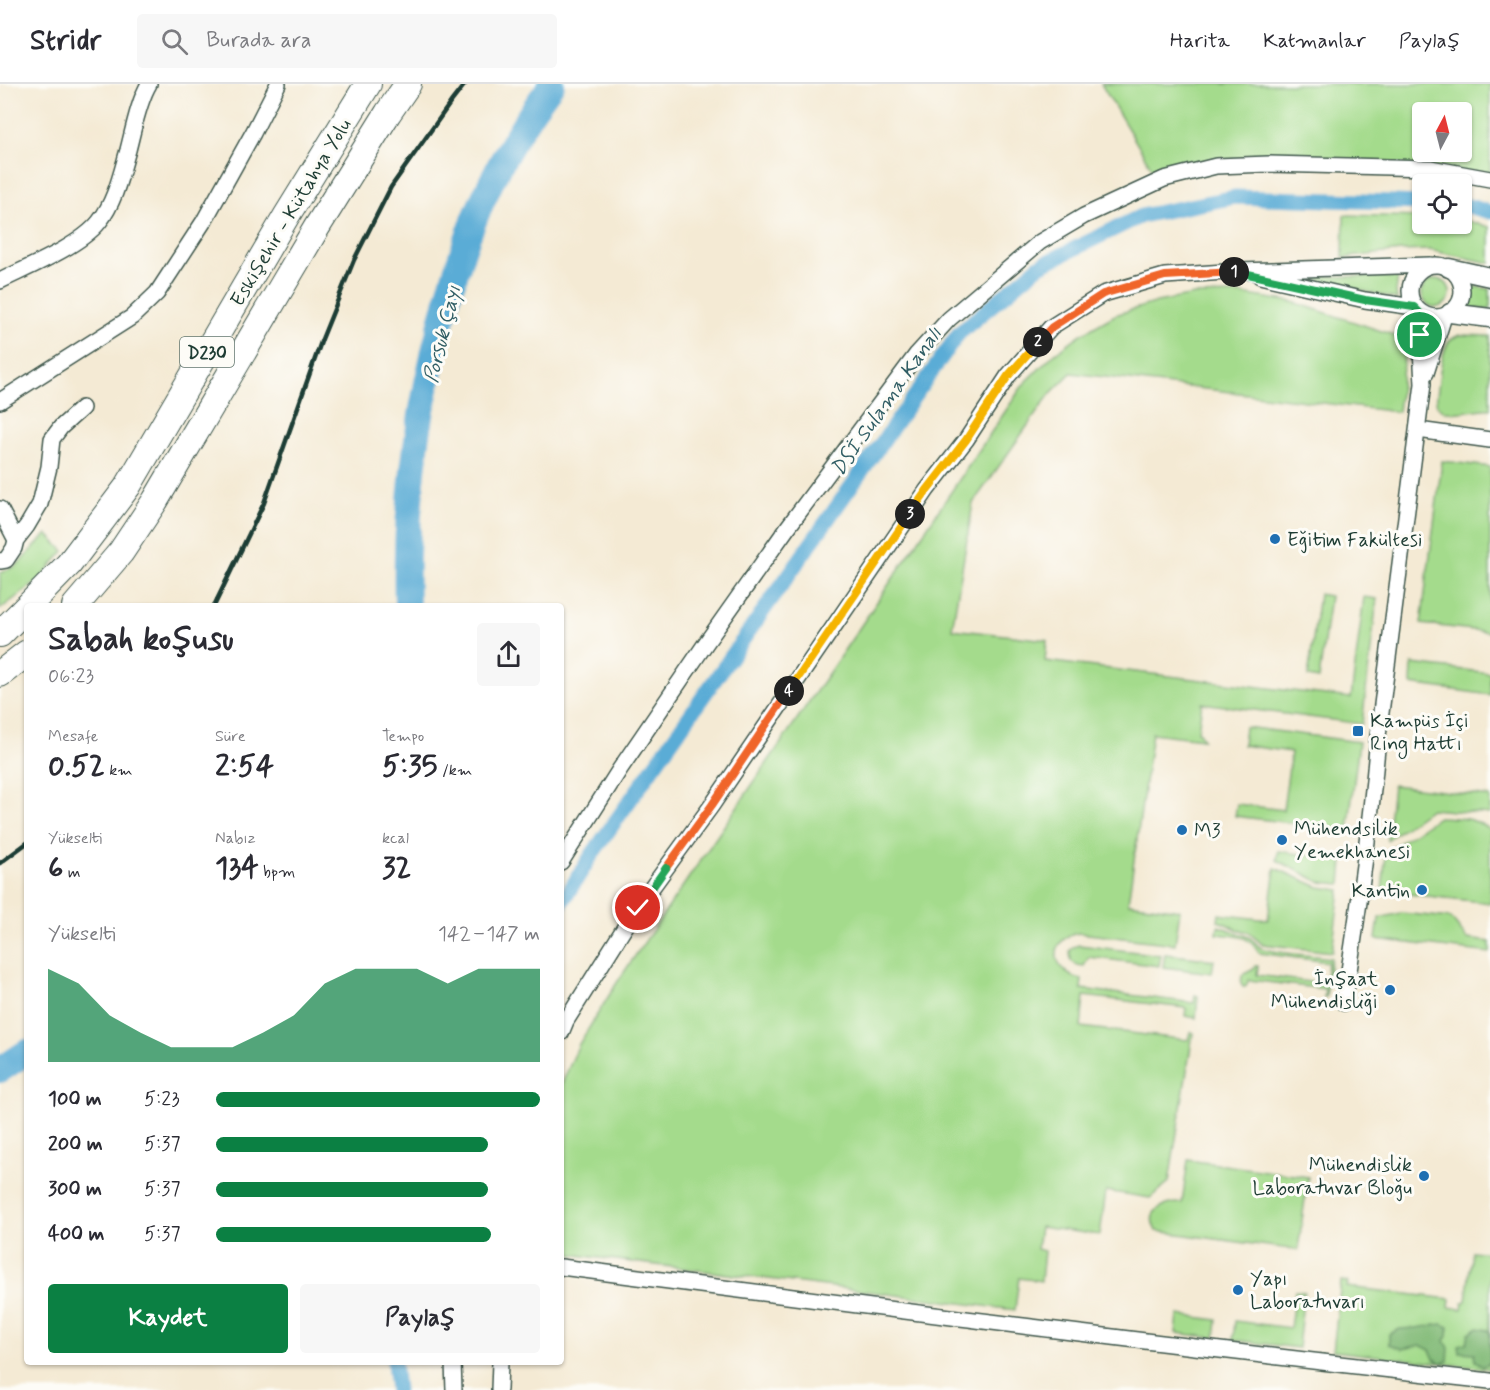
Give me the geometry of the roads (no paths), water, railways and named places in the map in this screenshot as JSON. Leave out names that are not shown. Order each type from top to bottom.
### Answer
[{"type":"highway","name":"Eskişehir - Kütahya Yolu","points":[[30,603],[69,564],[128,486],[368,84]]},
{"type":"highway","name":"Eskişehir - Kütahya Yolu","points":[[78,603],[121,552],[155,501],[317,227],[408,84]]},
{"type":"highway","name":"Eskişehir - Kütahya Yolu","points":[[0,634],[24,609]]},
{"type":"highway","points":[[0,674],[24,655]]},
{"type":"street","points":[[0,281],[90,233],[100,221],[116,190],[149,84]]},
{"type":"street","points":[[0,401],[132,317],[157,293],[204,220],[278,84]]},
{"type":"street","points":[[564,857],[620,769],[706,643],[788,527],[917,354],[949,319],[1040,242],[1084,216],[1164,179],[1216,166],[1430,168],[1490,179]]},
{"type":"street","points":[[1344,1003],[1423,384],[1417,309],[1409,295],[1411,282],[1418,271],[1430,265]]},
{"type":"street","points":[[564,1026],[638,908],[712,805],[927,490],[966,440],[1008,376],[1052,327],[1103,294],[1165,276],[1430,265],[1490,278]]},
{"type":"street","points":[[1423,384],[1447,314],[1459,303],[1462,291],[1459,278],[1449,268]]},
{"type":"street","points":[[1239,272],[1417,309],[1431,317],[1447,314],[1490,318]]},
{"type":"street","points":[[0,561],[6,560],[16,540],[40,504],[49,467],[52,439],[61,427],[82,408]]},
{"type":"street","points":[[1418,430],[1490,440]]},
{"type":"street","points":[[0,509],[16,540]]},
{"type":"street","points":[[564,1267],[1076,1333],[1490,1382]]},
{"type":"street","points":[[453,1365],[454,1390]]},
{"type":"street","points":[[499,1390],[500,1365]]},
{"type":"waterway","name":"Porsuk Çayı","points":[[407,603],[411,487],[422,408],[439,329],[462,254],[481,205],[500,164],[552,84]]},
{"type":"waterway","name":"DSİ Sulama Kanalı","points":[[564,899],[593,853],[959,333],[1039,266],[1141,216],[1235,197],[1412,203]]},
{"type":"waterway","name":"DSİ Sulama Kanalı","points":[[1472,207],[1490,212]]},
{"type":"waterway","name":"Porsuk Çayı","points":[[0,1070],[24,1054]]},
{"type":"waterway","name":"DSİ Sulama Kanalı","points":[[394,1365],[397,1390]]},
{"type":"railway","points":[[215,603],[264,503],[322,339],[354,260],[391,187],[465,84]]},
{"type":"railway","points":[[0,863],[24,845]]},
{"type":"place","name":"Eğitim Fakültesi","points":[[1275,539]]},
{"type":"place","name":"Kampüs İçi Ring Hattı","points":[[1358,731]]},
{"type":"place","name":"M3","points":[[1182,830]]},
{"type":"place","name":"Mühendsilik Yemekhanesi","points":[[1282,840]]},
{"type":"place","name":"Kantin","points":[[1422,890]]},
{"type":"place","name":"İnşaat Mühendisliği","points":[[1390,990]]},
{"type":"place","name":"Mühendislik Laboratuvar Bloğu","points":[[1424,1176]]},
{"type":"place","name":"Yapı Laboratuvarı","points":[[1238,1290]]}]
